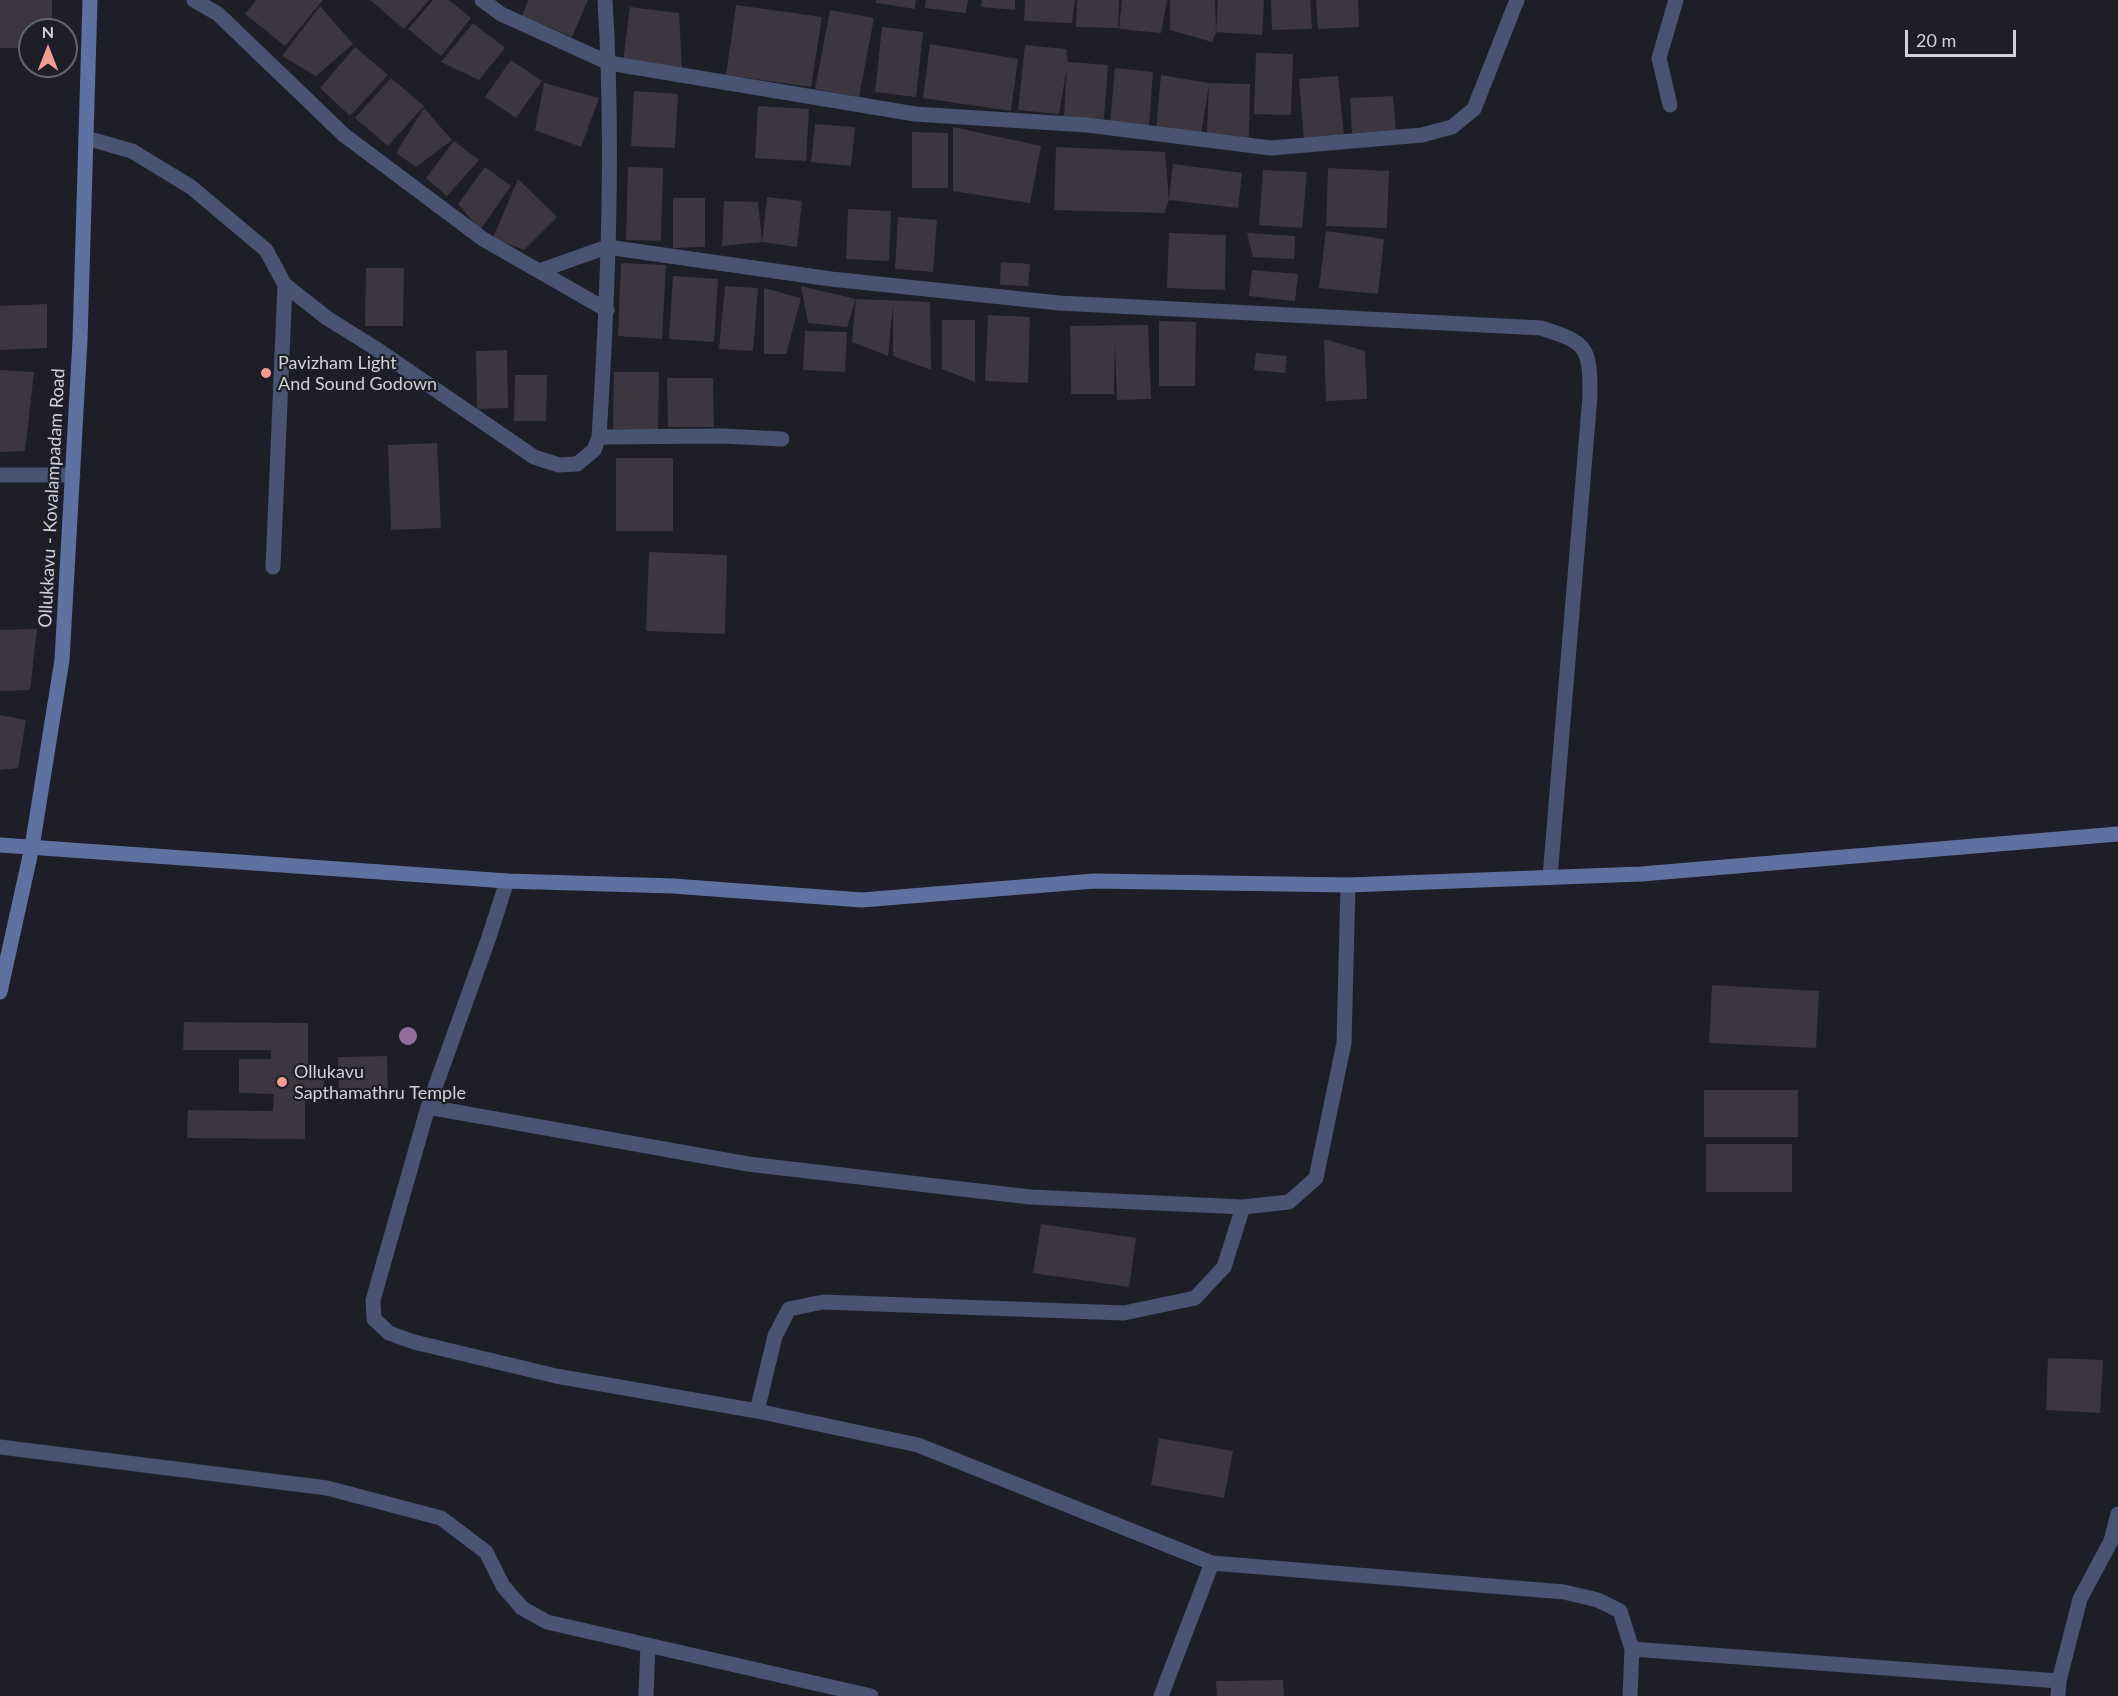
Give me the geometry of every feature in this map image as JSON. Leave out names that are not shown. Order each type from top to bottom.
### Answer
[{"type":"street","name":"Ollukkavu - Kovalampadam Road","points":[[0,992],[32,847],[62,660],[73,475],[90,0]]},
{"type":"street","points":[[194,0],[218,14],[344,135],[483,239],[607,310]]},
{"type":"street","points":[[482,0],[501,14],[609,63],[915,114],[1087,125],[1271,148],[1422,135],[1452,127],[1474,109],[1517,0]]},
{"type":"street","points":[[86,138],[132,151],[191,187],[266,250],[285,285],[327,318],[375,348],[534,457],[559,465],[577,464],[594,450],[599,437],[607,310],[609,63],[605,0]]},
{"type":"street","points":[[1670,105],[1659,58],[1676,0]]},
{"type":"street","points":[[539,271],[607,247],[831,279],[1059,303],[1541,328],[1574,339],[1590,361],[1590,396],[1550,877]]},
{"type":"street","points":[[273,567],[285,285]]},
{"type":"street","points":[[599,437],[722,436],[782,439]]},
{"type":"street","points":[[0,475],[73,475]]},
{"type":"street","points":[[0,845],[507,881],[673,886],[862,900],[1094,881],[1348,885],[1641,874],[2118,834]]},
{"type":"street","points":[[507,881],[428,1107],[373,1300],[374,1319],[389,1333],[414,1342],[556,1376],[757,1411],[918,1445],[1212,1563],[1564,1592],[1598,1600],[1620,1611],[1632,1649],[1630,1696]]},
{"type":"street","points":[[428,1107],[748,1164],[1030,1197],[1243,1207],[1289,1202],[1316,1178],[1344,1043],[1348,885]]},
{"type":"street","points":[[757,1411],[774,1336],[789,1309],[823,1302],[1124,1313],[1195,1298],[1224,1267],[1243,1207]]},
{"type":"street","points":[[0,1447],[327,1488],[441,1518],[486,1552],[503,1586],[522,1608],[547,1622],[871,1696]]},
{"type":"street","points":[[1632,1649],[2059,1689],[2080,1599],[2110,1541],[2118,1514]]},
{"type":"street","points":[[1161,1696],[1212,1563]]},
{"type":"street","points":[[646,1696],[648,1645]]},
{"type":"building","points":[[0,0],[52,0],[52,18],[18,18],[18,48],[0,48]]},
{"type":"building","points":[[256,0],[323,0],[285,46],[245,14]]},
{"type":"building","points":[[370,0],[429,0],[404,29]]},
{"type":"building","points":[[433,0],[449,0],[471,18],[441,56],[408,29]]},
{"type":"building","points":[[528,0],[588,0],[572,37],[522,16]]},
{"type":"building","points":[[876,0],[916,0],[915,9],[876,3]]},
{"type":"building","points":[[926,0],[968,0],[966,13],[925,8]]},
{"type":"building","points":[[982,0],[1015,0],[1015,10],[981,7]]},
{"type":"building","points":[[1025,0],[1075,0],[1072,23],[1024,21]]},
{"type":"building","points":[[1077,0],[1119,0],[1118,28],[1076,27]]},
{"type":"building","points":[[1122,0],[1167,0],[1161,33],[1119,29]]},
{"type":"building","points":[[1170,0],[1215,0],[1216,32],[1212,42],[1170,30]]},
{"type":"building","points":[[1218,0],[1264,0],[1262,35],[1216,32]]},
{"type":"building","points":[[1271,0],[1310,0],[1312,29],[1272,30]]},
{"type":"building","points":[[1316,0],[1358,0],[1359,27],[1318,29]]},
{"type":"building","points":[[736,5],[822,17],[811,87],[726,75]]},
{"type":"building","points":[[320,6],[353,44],[316,76],[282,56]]},
{"type":"building","points":[[630,7],[679,13],[682,68],[623,62]]},
{"type":"building","points":[[830,10],[874,18],[859,97],[815,89]]},
{"type":"building","points":[[473,23],[505,48],[479,80],[441,62]]},
{"type":"building","points":[[882,27],[923,32],[916,97],[875,92]]},
{"type":"building","points":[[930,44],[1018,59],[1011,111],[923,98]]},
{"type":"building","points":[[1025,45],[1066,49],[1068,62],[1108,65],[1104,119],[1064,116],[1067,67],[1059,114],[1018,110]]},
{"type":"building","points":[[355,47],[388,75],[350,116],[320,88]]},
{"type":"building","points":[[1256,53],[1293,54],[1291,115],[1254,114]]},
{"type":"building","points":[[511,60],[542,81],[516,118],[485,97]]},
{"type":"building","points":[[1115,68],[1153,72],[1149,126],[1110,123]]},
{"type":"building","points":[[1161,75],[1209,83],[1250,84],[1249,137],[1207,135],[1209,85],[1201,134],[1156,130]]},
{"type":"building","points":[[1338,76],[1344,136],[1304,140],[1299,79]]},
{"type":"building","points":[[391,78],[424,106],[388,146],[355,118]]},
{"type":"building","points":[[544,83],[599,98],[581,147],[535,130]]},
{"type":"building","points":[[634,91],[678,94],[675,148],[631,146]]},
{"type":"building","points":[[1393,96],[1396,130],[1352,133],[1350,98]]},
{"type":"building","points":[[758,106],[809,109],[806,161],[755,158]]},
{"type":"building","points":[[424,108],[452,140],[416,167],[396,153]]},
{"type":"building","points":[[815,124],[855,127],[851,166],[811,162]]},
{"type":"building","points":[[953,127],[1041,146],[1030,203],[953,191]]},
{"type":"building","points":[[912,132],[948,133],[948,188],[912,188]]},
{"type":"building","points":[[454,141],[479,160],[447,196],[426,178]]},
{"type":"building","points":[[1056,147],[1165,152],[1169,200],[1164,213],[1054,210]]},
{"type":"building","points":[[1173,164],[1242,173],[1238,208],[1169,200]]},
{"type":"building","points":[[485,167],[511,186],[480,230],[458,204]]},
{"type":"building","points":[[628,167],[663,168],[661,241],[626,240]]},
{"type":"building","points":[[1328,168],[1389,171],[1387,228],[1326,226]]},
{"type":"building","points":[[1263,170],[1307,172],[1302,228],[1259,225]]},
{"type":"building","points":[[518,179],[557,217],[524,250],[493,238]]},
{"type":"building","points":[[767,197],[802,201],[797,247],[762,242]]},
{"type":"building","points":[[673,198],[705,198],[705,247],[673,248]]},
{"type":"building","points":[[724,201],[758,202],[762,242],[722,246]]},
{"type":"building","points":[[848,209],[891,211],[889,261],[846,259]]},
{"type":"building","points":[[898,217],[937,220],[933,272],[895,269]]},
{"type":"building","points":[[1326,231],[1384,239],[1378,294],[1319,288]]},
{"type":"building","points":[[1169,233],[1226,235],[1225,290],[1167,288]]},
{"type":"building","points":[[1247,233],[1295,236],[1294,259],[1253,257]]},
{"type":"building","points":[[1001,262],[1030,264],[1028,286],[1000,285]]},
{"type":"building","points":[[621,263],[666,265],[662,339],[618,336]]},
{"type":"building","points":[[366,268],[404,268],[403,326],[365,326]]},
{"type":"building","points":[[1252,270],[1298,274],[1295,301],[1249,296]]},
{"type":"building","points":[[673,276],[718,279],[714,342],[669,339]]},
{"type":"building","points":[[725,286],[758,288],[753,351],[719,349]]},
{"type":"building","points":[[801,286],[856,299],[847,327],[808,323]]},
{"type":"building","points":[[764,288],[801,298],[786,354],[764,354]]},
{"type":"building","points":[[856,299],[930,302],[931,370],[893,356],[893,304],[888,356],[852,342]]},
{"type":"building","points":[[47,304],[47,348],[0,350],[0,306]]},
{"type":"building","points":[[988,315],[1030,317],[1028,383],[985,381]]},
{"type":"building","points":[[942,320],[975,320],[975,382],[942,369]]},
{"type":"building","points":[[1159,321],[1196,322],[1195,386],[1159,386]]},
{"type":"building","points":[[1148,325],[1151,399],[1117,400],[1115,342],[1114,394],[1071,394],[1070,326]]},
{"type":"building","points":[[805,331],[847,332],[845,372],[803,370]]},
{"type":"building","points":[[1324,339],[1365,351],[1367,399],[1326,401]]},
{"type":"building","points":[[507,350],[508,408],[477,409],[476,351]]},
{"type":"building","points":[[1256,353],[1287,356],[1285,373],[1254,370]]},
{"type":"building","points":[[0,370],[34,372],[25,451],[0,452]]},
{"type":"building","points":[[614,372],[659,372],[658,429],[613,429]]},
{"type":"building","points":[[515,375],[547,375],[546,421],[514,421]]},
{"type":"building","points":[[667,378],[713,378],[714,427],[668,427]]},
{"type":"building","points":[[437,443],[441,528],[391,530],[388,445]]},
{"type":"building","points":[[616,458],[673,458],[673,531],[616,531]]},
{"type":"building","points":[[649,552],[727,555],[725,634],[646,631]]},
{"type":"building","points":[[37,629],[30,690],[0,691],[0,630]]},
{"type":"building","points":[[0,715],[26,720],[18,768],[0,770]]},
{"type":"building","points":[[1712,985],[1819,991],[1816,1048],[1709,1043]]},
{"type":"building","name":"Ollukavu Sapthamathru Temple","points":[[184,1022],[308,1023],[308,1070],[324,1070],[324,1093],[305,1093],[305,1139],[187,1138],[188,1110],[273,1111],[274,1094],[239,1093],[239,1059],[271,1059],[271,1050],[183,1050]]},
{"type":"building","points":[[387,1056],[388,1096],[339,1097],[338,1057]]},
{"type":"building","points":[[1704,1090],[1798,1090],[1798,1137],[1704,1137]]},
{"type":"building","points":[[1706,1144],[1792,1144],[1792,1192],[1706,1192]]},
{"type":"building","points":[[1041,1224],[1136,1238],[1129,1287],[1033,1273]]},
{"type":"building","points":[[2048,1358],[2103,1360],[2100,1413],[2046,1410]]},
{"type":"building","points":[[1159,1438],[1233,1451],[1224,1498],[1151,1485]]},
{"type":"building","points":[[1283,1680],[1284,1696],[1217,1696],[1216,1681]]},
{"type":"place","name":"Pavizham Light And Sound Godown","points":[[266,373]]},
{"type":"place","name":"Ollukavu Sapthamathru Temple","points":[[282,1082]]}]
